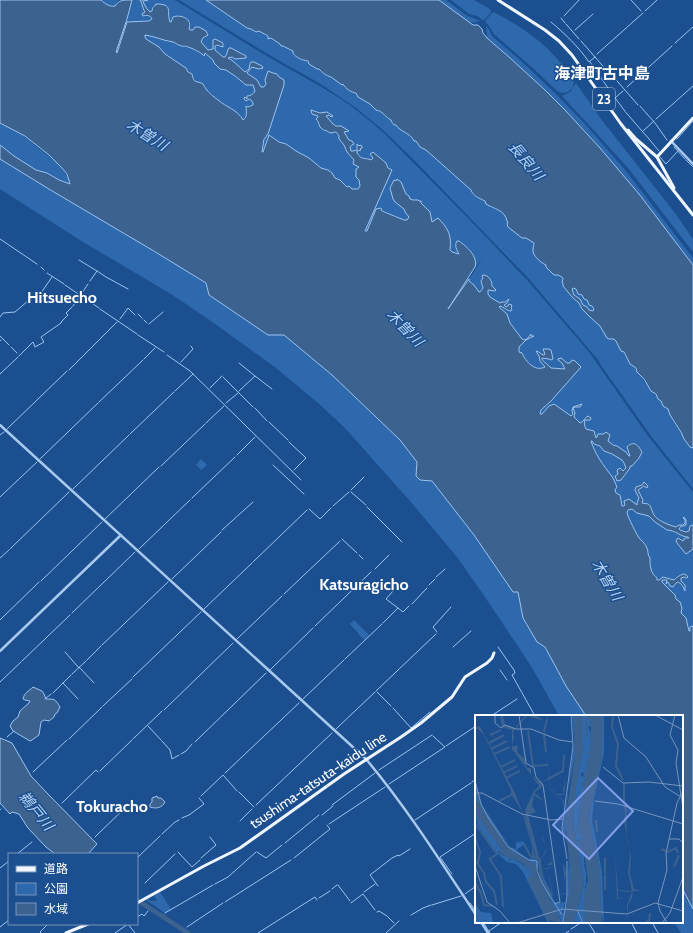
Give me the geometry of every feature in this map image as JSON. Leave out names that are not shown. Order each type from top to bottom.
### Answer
[{"type":"main road","name":"23","points":[[498,0],[545,30],[559,42],[576,61],[621,124],[693,215]]},
{"type":"main road","points":[[657,157],[693,118]]},
{"type":"main road","points":[[621,124],[657,157],[681,199]]},
{"type":"main road","name":"tsushima-tatsuta-kaidu line","points":[[138,902],[240,848],[366,759],[412,730],[452,697],[465,677],[487,663],[492,658],[494,653]]},
{"type":"main road","points":[[66,933],[86,925]]},
{"type":"street","points":[[671,141],[693,164]]},
{"type":"street","points":[[0,425],[366,759],[428,843],[475,914]]},
{"type":"street","points":[[0,651],[121,535]]},
{"type":"street","points":[[482,923],[488,933]]},
{"type":"green space","points":[[101,0],[119,0],[115,7],[104,3]]},
{"type":"green space","points":[[132,0],[140,0],[145,12],[143,15],[150,16],[152,18],[149,21],[127,22],[117,53],[116,52]]},
{"type":"green space","points":[[148,0],[175,0],[341,99],[383,132],[527,280],[589,352],[648,436],[693,492],[693,525],[690,527],[689,531],[679,529],[681,526],[684,526],[686,520],[683,519],[685,521],[684,524],[680,526],[668,525],[642,503],[643,500],[638,490],[644,486],[648,486],[644,482],[642,485],[636,487],[639,498],[638,505],[624,502],[625,505],[623,506],[621,497],[616,492],[607,501],[616,485],[599,458],[591,440],[605,451],[622,460],[626,469],[624,471],[622,470],[615,476],[621,480],[642,452],[636,445],[627,447],[629,456],[626,452],[617,446],[612,445],[608,441],[610,435],[599,434],[596,438],[592,431],[586,429],[584,422],[585,419],[591,418],[588,416],[585,418],[583,422],[580,423],[574,417],[575,413],[573,408],[573,414],[571,416],[554,404],[549,406],[542,414],[540,414],[541,410],[551,401],[575,361],[572,360],[570,363],[567,363],[561,358],[559,361],[565,369],[551,368],[542,358],[553,359],[551,350],[545,349],[545,355],[537,352],[540,361],[545,366],[543,368],[535,367],[529,364],[524,356],[519,352],[519,347],[522,343],[533,336],[524,340],[522,339],[510,323],[507,314],[499,307],[511,311],[512,305],[505,307],[507,300],[500,303],[492,298],[489,295],[488,290],[492,291],[492,285],[482,277],[483,288],[479,293],[469,280],[483,258],[472,272],[476,263],[469,250],[457,241],[456,248],[459,254],[456,254],[450,250],[451,237],[436,220],[432,222],[430,212],[421,203],[421,201],[410,199],[397,180],[390,188],[395,201],[404,208],[405,212],[410,217],[407,220],[404,220],[382,210],[381,208],[366,232],[365,231],[391,171],[386,163],[373,152],[371,153],[373,157],[372,160],[362,158],[357,153],[357,151],[360,151],[359,149],[361,148],[361,145],[356,145],[357,150],[351,151],[350,147],[353,144],[344,132],[347,131],[340,126],[333,124],[326,116],[333,116],[327,112],[320,113],[312,111],[314,115],[318,116],[316,119],[323,130],[335,133],[339,136],[339,139],[347,152],[354,160],[353,164],[359,167],[356,169],[356,177],[359,180],[360,186],[358,189],[348,187],[339,179],[335,178],[328,170],[321,168],[309,158],[269,135],[262,152],[264,139],[268,133],[284,82],[277,74],[268,71],[266,84],[264,87],[261,87],[259,83],[247,73],[252,67],[257,68],[258,64],[250,62],[249,68],[246,72],[228,58],[246,58],[246,56],[229,48],[227,55],[223,57],[215,50],[215,46],[223,47],[224,43],[215,39],[213,40],[213,49],[208,50],[201,43],[208,34],[204,30],[190,30],[190,22],[178,16],[170,22],[169,11],[163,4],[153,6],[152,11],[150,12],[143,2]],"holes":[[[582,404],[580,407],[573,408],[574,406]]]},
{"type":"green space","points":[[179,0],[206,0],[247,28],[254,31],[258,30],[269,39],[271,38],[294,52],[294,55],[297,58],[308,61],[308,63],[319,69],[321,72],[343,84],[356,93],[358,97],[370,103],[376,110],[392,120],[394,124],[417,141],[471,190],[473,195],[484,199],[489,206],[500,211],[508,222],[507,225],[522,238],[526,238],[534,243],[533,252],[540,261],[546,265],[546,267],[554,275],[562,277],[563,286],[603,331],[611,339],[616,341],[631,365],[668,409],[671,418],[681,431],[686,442],[693,448],[693,489],[651,436],[599,361],[529,279],[384,131],[356,108],[319,83],[271,56]]},
{"type":"green space","points":[[439,0],[446,0],[466,15],[480,21],[472,23],[467,21]]},
{"type":"green space","points":[[451,0],[474,0],[490,9],[491,12],[483,20],[477,16],[469,14]]},
{"type":"green space","points":[[494,12],[537,40],[565,67],[574,80],[573,87],[568,92],[562,93],[557,91],[494,34],[485,21]]},
{"type":"green space","points":[[486,26],[492,36],[554,92],[586,125],[626,171],[693,258],[693,265],[639,194],[600,148],[545,90],[485,36],[487,35]]},
{"type":"green space","points":[[145,35],[174,42],[181,46],[187,46],[204,55],[205,53],[220,69],[226,70],[244,84],[253,85],[255,91],[254,93],[247,99],[244,97],[247,100],[252,100],[253,104],[246,106],[245,119],[243,120],[238,114],[196,81],[186,68],[146,39]]},
{"type":"green space","points":[[576,83],[601,119],[675,213],[693,239],[693,252],[628,168],[562,96],[570,92]]},
{"type":"green space","points":[[0,123],[20,133],[52,159],[65,172],[70,184],[47,173],[36,170],[0,145]]},
{"type":"green space","points":[[0,159],[206,283],[210,295],[268,335],[284,335],[332,375],[400,440],[417,462],[420,480],[432,481],[474,535],[513,592],[518,592],[523,618],[537,642],[545,647],[566,686],[585,715],[558,715],[527,660],[457,557],[410,501],[344,427],[318,403],[276,368],[171,294],[83,242],[0,189]]},
{"type":"green space","points":[[573,288],[587,300],[594,309],[593,311],[589,310],[583,305],[580,299],[574,295]]},
{"type":"green space","points":[[201,459],[207,465],[201,470],[196,465]]},
{"type":"green space","points":[[630,509],[637,513],[649,516],[667,530],[689,538],[683,541],[680,538],[681,548],[685,553],[693,549],[693,626],[690,627],[690,631],[681,613],[680,602],[662,582],[662,580],[667,580],[667,584],[668,582],[675,585],[677,582],[681,584],[684,589],[685,585],[681,581],[681,578],[685,574],[674,580],[663,578],[657,580],[650,565],[647,549],[643,542],[639,539],[628,516],[627,513]]},
{"type":"green space","points":[[354,620],[369,635],[364,640],[350,624]]},
{"type":"green space","points":[[683,890],[693,909],[693,933],[681,933],[675,923],[683,923]]},
{"type":"green space","points":[[160,892],[171,909],[165,913],[146,900],[157,900],[154,896]]},
{"type":"water","name":"木曽川","points":[[0,0],[101,0],[108,5],[115,6],[121,1],[132,0],[116,52],[117,53],[127,22],[149,21],[152,19],[147,15],[143,16],[142,14],[145,12],[140,0],[148,0],[143,2],[150,12],[156,4],[165,5],[168,9],[170,22],[173,17],[183,17],[188,20],[190,30],[193,30],[195,27],[199,27],[206,31],[208,35],[203,38],[201,42],[208,50],[213,49],[213,40],[215,39],[223,43],[223,47],[217,45],[215,46],[215,50],[223,57],[226,56],[229,48],[246,56],[246,58],[228,58],[245,72],[249,69],[251,62],[262,66],[263,68],[259,69],[252,67],[247,73],[257,80],[261,87],[264,87],[266,84],[265,80],[268,71],[277,74],[284,80],[284,85],[268,134],[264,139],[262,152],[269,135],[309,158],[321,168],[328,170],[335,178],[340,180],[347,187],[349,186],[352,189],[358,189],[360,186],[359,180],[356,177],[356,169],[359,167],[353,164],[354,160],[347,152],[336,132],[330,133],[321,128],[316,119],[318,116],[312,114],[311,110],[320,113],[327,112],[333,116],[326,116],[336,126],[341,126],[349,131],[344,132],[349,140],[354,144],[350,147],[351,151],[357,150],[357,144],[359,146],[360,145],[362,148],[360,149],[361,150],[357,151],[357,153],[360,157],[371,160],[373,158],[370,154],[373,152],[386,163],[388,168],[392,170],[365,231],[367,231],[376,209],[381,208],[382,211],[404,220],[407,220],[409,217],[404,209],[393,199],[390,188],[394,180],[396,181],[397,179],[401,182],[410,199],[421,201],[421,203],[430,212],[432,222],[438,218],[444,225],[450,236],[450,250],[459,254],[456,245],[457,241],[459,241],[468,249],[475,259],[475,267],[448,309],[469,279],[469,281],[480,292],[483,288],[481,281],[483,278],[482,276],[487,276],[491,280],[492,286],[496,290],[488,290],[490,297],[500,303],[509,299],[504,305],[506,307],[509,304],[512,305],[511,311],[500,306],[499,307],[507,314],[510,323],[522,339],[527,339],[531,334],[531,336],[534,336],[526,340],[519,347],[519,352],[522,353],[528,363],[538,368],[545,367],[540,361],[536,351],[544,355],[543,349],[549,349],[551,350],[553,359],[542,359],[551,368],[565,369],[562,363],[558,360],[561,358],[567,363],[570,363],[572,360],[575,361],[581,367],[541,410],[540,414],[542,414],[549,406],[554,404],[571,416],[573,414],[572,411],[573,407],[582,404],[580,407],[573,408],[575,413],[574,417],[580,423],[588,416],[591,418],[590,420],[585,420],[584,423],[586,429],[594,431],[596,438],[598,434],[604,434],[606,432],[610,435],[608,441],[626,452],[629,456],[627,447],[632,444],[636,444],[642,452],[621,480],[617,481],[615,476],[618,474],[617,470],[620,468],[623,471],[626,468],[624,463],[622,460],[604,451],[600,446],[591,441],[600,459],[614,480],[617,487],[615,490],[616,493],[620,495],[622,506],[625,505],[624,501],[629,499],[637,505],[639,498],[635,490],[636,487],[642,485],[644,482],[648,486],[647,488],[644,486],[638,490],[643,500],[642,503],[651,507],[653,514],[658,519],[676,527],[685,523],[684,517],[686,520],[686,525],[681,526],[679,529],[686,532],[689,531],[690,526],[693,525],[693,549],[686,554],[676,541],[678,538],[683,541],[685,538],[689,538],[688,537],[667,530],[649,516],[637,513],[632,509],[628,510],[627,513],[637,534],[647,548],[651,569],[657,577],[657,580],[663,577],[674,580],[684,574],[688,577],[681,578],[681,581],[685,585],[685,591],[680,583],[677,582],[673,587],[670,586],[668,582],[666,584],[667,580],[662,580],[662,582],[680,602],[682,608],[681,613],[686,618],[689,631],[690,627],[693,626],[693,909],[683,890],[683,715],[585,715],[566,686],[545,647],[537,642],[523,618],[518,592],[513,592],[474,535],[432,481],[420,480],[416,476],[417,462],[400,440],[332,375],[284,335],[268,335],[209,295],[206,283],[0,159],[0,145],[36,170],[47,173],[70,184],[67,174],[62,168],[49,155],[25,136],[0,123]],"holes":[[[145,35],[181,46],[187,46],[204,56],[205,53],[220,69],[226,70],[246,85],[253,85],[255,91],[252,95],[247,96],[247,99],[245,97],[244,98],[246,101],[249,99],[253,103],[253,105],[248,107],[246,106],[245,119],[243,120],[235,111],[213,96],[203,84],[195,81],[192,74],[188,72],[186,68],[146,39]]]},
{"type":"water","name":"長良川","points":[[206,0],[439,0],[473,25],[478,25],[487,38],[545,90],[600,148],[639,194],[693,265],[693,448],[690,447],[684,439],[668,409],[663,406],[656,394],[651,391],[644,379],[637,372],[636,368],[630,364],[616,341],[614,339],[607,338],[600,326],[582,309],[579,303],[563,286],[562,277],[554,275],[546,267],[546,265],[539,261],[533,252],[534,243],[526,238],[522,238],[508,227],[506,217],[502,212],[478,198],[426,150],[420,147],[413,138],[394,125],[383,113],[376,110],[370,104],[358,97],[356,93],[309,64],[308,61],[294,55],[293,51],[281,46],[271,38],[268,39],[268,36],[259,31],[256,32],[247,28]],"holes":[[[572,289],[576,289],[578,294],[582,295],[584,299],[587,300],[589,305],[592,306],[594,309],[593,311],[589,310],[583,305],[580,299],[574,295]]]},
{"type":"water","points":[[33,687],[42,691],[46,699],[51,699],[57,702],[60,707],[54,717],[49,721],[44,720],[41,722],[39,735],[30,741],[13,731],[10,726],[18,717],[20,711],[29,703],[30,701],[23,699]]},
{"type":"water","points":[[0,738],[12,743],[31,776],[97,844],[89,853],[54,853],[28,828],[19,814],[12,812],[10,814],[0,803]]},
{"type":"water","points":[[157,796],[165,802],[164,804],[159,808],[150,807],[152,798]]},
{"type":"waterway","points":[[564,16],[579,0]]},
{"type":"waterway","points":[[631,0],[641,11]]},
{"type":"waterway","points":[[645,11],[657,0]]},
{"type":"waterway","points":[[597,54],[643,13]]},
{"type":"waterway","points":[[575,30],[593,14]]},
{"type":"waterway","points":[[561,18],[565,23]]},
{"type":"waterway","points":[[551,22],[571,40],[589,62],[595,57]]},
{"type":"waterway","points":[[566,24],[579,39]]},
{"type":"waterway","points":[[675,43],[693,27]]},
{"type":"waterway","points":[[581,41],[609,73]]},
{"type":"waterway","points":[[627,87],[672,46]]},
{"type":"waterway","points":[[590,62],[615,98],[623,91]]},
{"type":"waterway","points":[[611,74],[638,105]]},
{"type":"waterway","points":[[656,119],[693,86]]},
{"type":"waterway","points":[[615,98],[625,112],[659,151]]},
{"type":"waterway","points":[[640,106],[667,140]]},
{"type":"waterway","points":[[643,131],[654,121]]},
{"type":"waterway","points":[[677,139],[693,121]]},
{"type":"waterway","points":[[674,147],[685,159]]},
{"type":"waterway","points":[[660,157],[666,164],[678,151]]},
{"type":"waterway","points":[[686,160],[693,167]]},
{"type":"waterway","points":[[0,239],[37,264]]},
{"type":"waterway","points":[[79,260],[97,271],[90,281]]},
{"type":"waterway","points":[[41,267],[44,270]]},
{"type":"waterway","points":[[97,271],[128,289]]},
{"type":"waterway","points":[[47,273],[64,284]]},
{"type":"waterway","points":[[31,298],[41,293],[52,277]]},
{"type":"waterway","points":[[82,293],[88,284]]},
{"type":"waterway","points":[[65,285],[99,308]]},
{"type":"waterway","points":[[73,306],[79,297]]},
{"type":"waterway","points":[[0,317],[3,313],[15,312],[29,300]]},
{"type":"waterway","points":[[19,356],[33,342],[35,347],[44,342],[41,337],[61,323],[68,315],[66,313],[72,307]]},
{"type":"waterway","points":[[120,319],[128,308],[135,315]]},
{"type":"waterway","points":[[100,309],[137,334]]},
{"type":"waterway","points":[[149,324],[163,312]]},
{"type":"waterway","points":[[138,314],[142,318]]},
{"type":"waterway","points":[[144,320],[147,323]]},
{"type":"waterway","points":[[69,370],[117,322]]},
{"type":"waterway","points":[[138,335],[164,352]]},
{"type":"waterway","points":[[0,336],[9,345]]},
{"type":"waterway","points":[[181,362],[193,349],[191,346]]},
{"type":"waterway","points":[[11,347],[17,353]]},
{"type":"waterway","points":[[144,359],[155,348]]},
{"type":"waterway","points":[[167,355],[190,371],[301,480]]},
{"type":"waterway","points":[[0,374],[18,357]]},
{"type":"waterway","points":[[99,402],[143,360]]},
{"type":"waterway","points":[[239,363],[255,376]]},
{"type":"waterway","points":[[7,429],[67,371]]},
{"type":"waterway","points":[[175,391],[193,374]]},
{"type":"waterway","points":[[210,388],[222,376]]},
{"type":"waterway","points":[[239,391],[255,376],[272,389]]},
{"type":"waterway","points":[[223,377],[253,407]]},
{"type":"waterway","points":[[130,434],[174,392]]},
{"type":"waterway","points":[[226,403],[238,393]]},
{"type":"waterway","points":[[40,459],[98,403]]},
{"type":"waterway","points":[[206,423],[224,406]]},
{"type":"waterway","points":[[255,408],[267,421]]},
{"type":"waterway","points":[[269,422],[288,440]]},
{"type":"waterway","points":[[161,466],[205,424]]},
{"type":"waterway","points":[[0,435],[4,432]]},
{"type":"waterway","points":[[73,489],[129,435]]},
{"type":"waterway","points":[[237,455],[255,437]]},
{"type":"waterway","points":[[289,442],[306,458],[294,470]]},
{"type":"waterway","points":[[192,498],[235,457]]},
{"type":"waterway","points":[[0,497],[37,462]]},
{"type":"waterway","points":[[273,465],[304,494]]},
{"type":"waterway","points":[[105,519],[159,467]]},
{"type":"waterway","points":[[351,490],[364,477]]},
{"type":"waterway","points":[[10,549],[69,492]]},
{"type":"waterway","points":[[333,506],[349,492]]},
{"type":"waterway","points":[[351,492],[366,505]]},
{"type":"waterway","points":[[139,549],[190,500]]},
{"type":"waterway","points":[[222,530],[253,502]]},
{"type":"waterway","points":[[367,507],[402,542]]},
{"type":"waterway","points":[[309,509],[320,519],[331,508]]},
{"type":"waterway","points":[[253,562],[307,510]]},
{"type":"waterway","points":[[41,581],[102,522]]},
{"type":"waterway","points":[[172,579],[221,532]]},
{"type":"waterway","points":[[342,539],[357,553]]},
{"type":"waterway","points":[[284,594],[340,541]]},
{"type":"waterway","points":[[0,558],[9,550]]},
{"type":"waterway","points":[[72,613],[135,552]]},
{"type":"waterway","points":[[359,555],[363,559]]},
{"type":"waterway","points":[[375,569],[389,555]]},
{"type":"waterway","points":[[204,609],[252,563]]},
{"type":"waterway","points":[[436,577],[445,569]]},
{"type":"waterway","points":[[315,626],[371,572]]},
{"type":"waterway","points":[[429,585],[435,579]]},
{"type":"waterway","points":[[0,620],[39,582]]},
{"type":"waterway","points":[[102,645],[168,582]]},
{"type":"waterway","points":[[412,604],[427,588]]},
{"type":"waterway","points":[[393,591],[386,599],[398,608]]},
{"type":"waterway","points":[[237,639],[282,596]]},
{"type":"waterway","points":[[383,623],[398,608],[403,612],[409,606]]},
{"type":"waterway","points":[[437,632],[433,627],[451,607]]},
{"type":"waterway","points":[[133,677],[201,612]]},
{"type":"waterway","points":[[22,661],[70,615]]},
{"type":"waterway","points":[[345,659],[382,624]]},
{"type":"waterway","points":[[270,670],[313,628]]},
{"type":"waterway","points":[[453,647],[471,631]]},
{"type":"waterway","points":[[376,691],[436,634]]},
{"type":"waterway","points":[[164,710],[233,643]]},
{"type":"waterway","points":[[87,660],[101,646]]},
{"type":"waterway","points":[[498,647],[514,670],[515,673],[512,675],[534,715]]},
{"type":"waterway","points":[[65,652],[79,668]]},
{"type":"waterway","points":[[303,699],[344,660]]},
{"type":"waterway","points":[[72,674],[86,661]]},
{"type":"waterway","points":[[0,682],[21,662]]},
{"type":"waterway","points":[[79,667],[94,683]]},
{"type":"waterway","points":[[500,670],[507,680]]},
{"type":"waterway","points":[[195,742],[266,673]]},
{"type":"waterway","points":[[53,693],[71,675]]},
{"type":"waterway","points":[[103,706],[132,679]]},
{"type":"waterway","points":[[63,683],[78,699]]},
{"type":"waterway","points":[[336,729],[375,692]]},
{"type":"waterway","points":[[377,692],[391,706]]},
{"type":"waterway","points":[[45,699],[51,694]]},
{"type":"waterway","points":[[493,715],[517,699]]},
{"type":"waterway","points":[[225,773],[299,703]]},
{"type":"waterway","points":[[69,739],[102,707]]},
{"type":"waterway","points":[[393,708],[411,728],[430,712]]},
{"type":"waterway","points":[[133,739],[162,711]]},
{"type":"waterway","points":[[148,726],[161,740]]},
{"type":"waterway","points":[[446,746],[475,727]]},
{"type":"waterway","points":[[7,737],[14,731]]},
{"type":"waterway","points":[[256,805],[332,733]]},
{"type":"waterway","points":[[379,770],[432,735]]},
{"type":"waterway","points":[[389,784],[445,747],[433,736]]},
{"type":"waterway","points":[[33,772],[67,740]]},
{"type":"waterway","points":[[100,771],[132,740]]},
{"type":"waterway","points":[[162,741],[170,750],[172,759],[179,755]]},
{"type":"waterway","points":[[181,754],[192,744]]},
{"type":"waterway","points":[[62,803],[96,770],[98,772]]},
{"type":"waterway","points":[[332,805],[375,773]]},
{"type":"waterway","points":[[201,796],[223,775],[237,791]]},
{"type":"waterway","points":[[415,820],[471,783]]},
{"type":"waterway","points":[[329,824],[385,787]]},
{"type":"waterway","points":[[239,792],[254,807]]},
{"type":"waterway","points":[[182,818],[189,815],[204,804],[199,798]]},
{"type":"waterway","points":[[95,837],[129,804]]},
{"type":"waterway","points":[[322,815],[333,806]]},
{"type":"waterway","points":[[240,821],[252,809]]},
{"type":"waterway","points":[[285,843],[319,815]]},
{"type":"waterway","points":[[162,834],[179,820]]},
{"type":"waterway","points":[[294,858],[330,829],[327,825]]},
{"type":"waterway","points":[[452,874],[440,857],[475,834]]},
{"type":"waterway","points":[[138,857],[160,836]]},
{"type":"waterway","points":[[201,858],[216,845],[210,837]]},
{"type":"waterway","points":[[18,853],[32,842]]},
{"type":"waterway","points":[[257,852],[266,858],[282,845]]},
{"type":"waterway","points":[[378,886],[370,875],[392,858],[398,855],[399,856],[410,849]]},
{"type":"waterway","points":[[178,852],[192,867],[200,860]]},
{"type":"waterway","points":[[215,884],[228,877],[256,852]]},
{"type":"waterway","points":[[145,883],[175,854]]},
{"type":"waterway","points":[[225,902],[291,860]]},
{"type":"waterway","points":[[0,868],[8,862]]},
{"type":"waterway","points":[[364,892],[375,884]]},
{"type":"waterway","points":[[165,913],[213,885]]},
{"type":"waterway","points":[[332,889],[337,885]]},
{"type":"waterway","points":[[338,885],[350,901]]},
{"type":"waterway","points":[[465,894],[475,887]]},
{"type":"waterway","points":[[319,898],[330,891]]},
{"type":"waterway","points":[[351,903],[363,894],[375,910]]},
{"type":"waterway","points":[[432,905],[461,896]]},
{"type":"waterway","points":[[258,933],[315,897],[317,900]]},
{"type":"waterway","name":"鵜戸川","points":[[138,901],[188,933]]},
{"type":"waterway","points":[[187,927],[223,903]]},
{"type":"waterway","points":[[470,903],[475,910]]},
{"type":"waterway","points":[[411,915],[431,905]]},
{"type":"waterway","points":[[138,916],[142,914],[144,916],[148,911]]},
{"type":"waterway","points":[[377,912],[379,911],[387,916],[394,923]]},
{"type":"waterway","points":[[0,927],[8,921]]},
{"type":"waterway","points":[[386,933],[399,921]]},
{"type":"waterway","points":[[484,923],[490,933]]},
{"type":"waterway","points":[[489,931],[501,923]]},
{"type":"waterway","points":[[571,929],[580,923]]},
{"type":"waterway","points":[[589,923],[595,933]]},
{"type":"waterway","points":[[632,923],[637,933]]},
{"type":"waterway","points":[[653,923],[658,933]]},
{"type":"waterway","points":[[41,933],[40,932],[47,925]]},
{"type":"waterway","points":[[115,933],[127,925]]},
{"type":"waterway","points":[[129,925],[135,933]]},
{"type":"district","name":"海津町古中島","points":[[602,73]]},
{"type":"district","name":"Hitsuecho","points":[[62,297]]},
{"type":"district","name":"Katsuragicho","points":[[364,584]]},
{"type":"district","name":"Tokuracho","points":[[112,806]]}]
